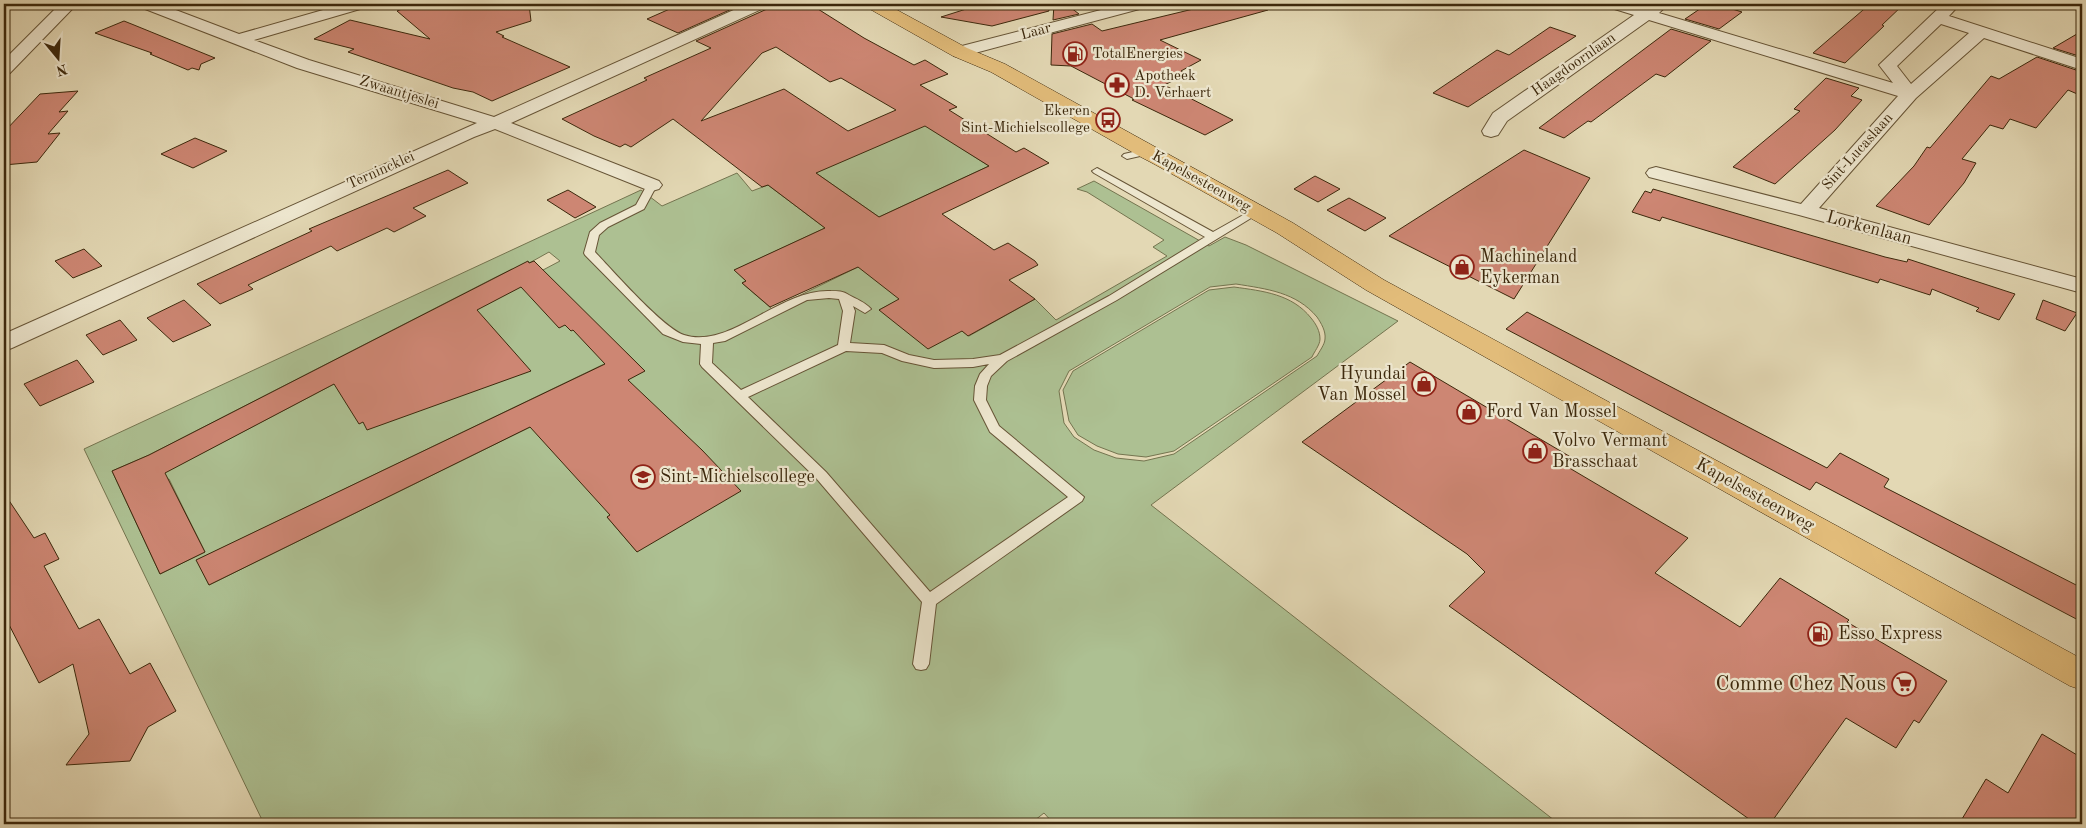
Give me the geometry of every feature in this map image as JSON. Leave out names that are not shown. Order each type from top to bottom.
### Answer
[{"type":"main road","name":"Kapelsesteenweg","points":[[874,4],[960,52],[984,73],[1122,150],[1164,160],[1246,217],[1285,250],[1375,284],[2082,676]]},
{"type":"street","points":[[4,69],[69,4]]},
{"type":"street","name":"Zwaantjeslei","points":[[146,4],[303,64],[495,123],[652,185]]},
{"type":"street","points":[[238,38],[361,4]]},
{"type":"street","name":"Ternincklei","points":[[4,343],[467,133],[495,123],[760,4]]},
{"type":"street","name":"Laar","points":[[960,52],[1141,4]]},
{"type":"street","points":[[1614,4],[1654,9],[1910,94]]},
{"type":"street","points":[[1910,94],[1888,65],[1952,4]]},
{"type":"street","name":"Haagdoornlaan","points":[[1491,131],[1500,117],[1654,9]]},
{"type":"street","points":[[1939,18],[2082,65]]},
{"type":"street","name":"Sint-Lucaslaan","points":[[1806,211],[1910,94],[1980,32]]},
{"type":"street","name":"Lorkenlaan","points":[[1656,173],[1806,211],[2082,286]]},
{"type":"lane","points":[[1097,171],[1213,237]]},
{"type":"lane","points":[[652,185],[640,207],[604,225],[594,234],[588,253],[667,331],[679,338],[708,341],[721,338],[804,297],[843,295],[865,309]]},
{"type":"lane","points":[[921,664],[929,601],[1077,497],[994,429],[980,400],[981,386],[986,374],[1003,358],[1113,298],[1246,217]]},
{"type":"lane","points":[[843,295],[848,311],[844,347]]},
{"type":"lane","points":[[708,341],[706,364],[821,475],[929,601]]},
{"type":"lane","points":[[739,396],[844,347],[884,349],[906,358],[934,364],[973,363],[1003,358]]},
{"type":"green space","points":[[929,109],[961,148],[989,166],[879,217],[816,173]]},
{"type":"green space","name":"Sint-Michielscollege","points":[[737,173],[752,191],[768,185],[825,228],[735,270],[746,281],[742,283],[772,309],[860,266],[904,297],[879,310],[962,331],[969,336],[1035,299],[1056,320],[1167,256],[1153,247],[1164,240],[1087,192],[1077,189],[1094,181],[1209,246],[1225,237],[1246,245],[1398,321],[1151,505],[1559,824],[1054,824],[1044,813],[1030,824],[264,824],[84,449],[641,190],[662,206]],"holes":[[[549,252],[560,261],[526,279],[529,282],[162,474],[165,480],[169,479],[205,552],[160,574],[112,471],[149,455],[512,269],[515,271]],[[1236,284],[1270,290],[1300,302],[1322,324],[1325,336],[1323,346],[1317,356],[1174,454],[1144,461],[1116,458],[1094,450],[1074,437],[1064,423],[1059,391],[1069,371],[1210,287]],[[627,353],[644,371],[209,585],[197,560]],[[710,460],[637,552],[607,517]]]},
{"type":"green space","points":[[1234,287],[1276,295],[1303,310],[1315,323],[1320,336],[1319,344],[1312,357],[1174,451],[1146,457],[1118,454],[1097,446],[1078,435],[1069,421],[1063,390],[1073,371],[1209,290]]},
{"type":"building","points":[[396,4],[529,4],[531,21],[496,32],[504,36],[502,37],[570,67],[492,101],[473,92],[453,88],[348,52],[354,49],[314,39],[350,20],[430,39],[397,11],[402,9]]},
{"type":"building","points":[[681,4],[743,4],[678,33],[647,19]]},
{"type":"building","points":[[770,4],[810,4],[864,38],[914,65],[925,60],[948,74],[920,85],[957,107],[949,110],[1016,152],[1024,148],[1049,163],[942,214],[994,250],[1008,243],[1035,261],[1038,265],[1009,280],[1035,299],[968,336],[962,331],[928,349],[879,310],[899,299],[858,267],[770,307],[742,283],[746,281],[734,270],[825,228],[768,185],[762,187],[673,119],[631,147],[625,144],[620,147],[562,119],[647,80],[644,78],[711,48],[696,41],[767,9]],"holes":[[[776,47],[830,82],[841,78],[896,110],[848,131],[784,89],[701,121],[762,53]],[[925,126],[989,166],[879,217],[816,173]]]},
{"type":"building","points":[[982,4],[1048,4],[1049,11],[992,26],[941,17]]},
{"type":"building","points":[[1054,4],[1066,4],[1079,14],[1053,20]]},
{"type":"building","points":[[1214,4],[1267,4],[1268,10],[1160,40],[1201,60],[1181,71],[1188,74],[1164,85],[1233,120],[1205,135],[1132,100],[1134,99],[1071,66],[1051,65],[1052,34],[1092,24],[1102,31]]},
{"type":"building","points":[[1707,4],[1716,4],[1742,12],[1719,29],[1685,19]]},
{"type":"building","points":[[1870,4],[1904,4],[1845,63],[1813,53]]},
{"type":"building","points":[[124,21],[215,58],[201,64],[199,70],[192,68],[188,70],[150,54],[152,53],[95,33]]},
{"type":"building","points":[[1550,27],[1576,36],[1468,107],[1433,93],[1497,50],[1509,55]]},
{"type":"building","points":[[1671,29],[1711,41],[1665,77],[1656,74],[1591,122],[1588,121],[1564,138],[1539,128]]},
{"type":"building","points":[[2082,31],[2082,57],[2053,48]]},
{"type":"building","points":[[2037,57],[2082,72],[2082,96],[2068,90],[2036,128],[2010,119],[2003,129],[1990,125],[1962,159],[1976,163],[1964,183],[1929,225],[1876,206],[1914,166],[1927,147],[1930,148],[1991,76],[1999,79]]},
{"type":"building","points":[[1826,78],[1859,88],[1851,96],[1862,100],[1835,130],[1775,184],[1733,167],[1800,111],[1794,109]]},
{"type":"building","points":[[78,91],[59,112],[68,111],[48,134],[60,133],[37,162],[4,165],[4,132],[40,94]]},
{"type":"building","points":[[195,138],[227,151],[193,168],[161,154]]},
{"type":"building","points":[[1524,150],[1590,178],[1514,299],[1389,236]]},
{"type":"building","points":[[448,170],[468,183],[413,208],[426,216],[394,232],[387,228],[337,251],[331,246],[248,285],[253,289],[220,304],[197,284],[312,231],[309,229]]},
{"type":"building","points":[[1315,176],[1340,189],[1318,202],[1294,189]]},
{"type":"building","points":[[1653,189],[1885,257],[1907,262],[1908,259],[2015,294],[1999,320],[1976,311],[1979,308],[1932,289],[1930,295],[1880,279],[1878,283],[1662,217],[1660,221],[1632,212],[1645,191],[1651,193]]},
{"type":"building","points":[[568,190],[596,207],[575,218],[547,200]]},
{"type":"building","points":[[1349,198],[1386,218],[1365,231],[1327,210]]},
{"type":"building","points":[[84,249],[102,266],[73,278],[55,261]]},
{"type":"building","points":[[528,261],[529,263],[534,261],[645,371],[628,380],[702,450],[741,491],[637,552],[607,517],[610,515],[530,427],[209,585],[196,560],[605,364],[573,330],[571,331],[565,325],[559,328],[521,287],[477,310],[531,371],[367,430],[363,422],[359,424],[334,384],[165,473],[205,552],[160,574],[112,471],[149,455]]},
{"type":"building","points":[[184,300],[211,325],[173,342],[147,318]]},
{"type":"building","points":[[2043,300],[2077,313],[2065,331],[2036,319]]},
{"type":"building","points":[[1527,312],[1827,468],[1840,453],[1889,479],[1884,487],[2082,588],[2082,622],[1816,482],[1810,490],[1506,329]]},
{"type":"building","points":[[120,320],[137,340],[103,355],[86,335]]},
{"type":"building","points":[[77,360],[94,382],[40,406],[24,384]]},
{"type":"building","points":[[1410,362],[1574,459],[1566,466],[1688,538],[1655,573],[1740,627],[1780,578],[1849,620],[1847,622],[1947,681],[1919,723],[1914,720],[1896,748],[1846,718],[1770,824],[1756,824],[1449,606],[1485,572],[1467,554],[1302,442]]},
{"type":"building","points":[[4,493],[34,538],[45,533],[59,559],[44,566],[79,629],[99,619],[130,674],[150,663],[176,711],[148,727],[130,761],[66,765],[89,734],[73,664],[39,683],[4,615]]},
{"type":"building","points":[[2042,734],[2082,758],[2082,824],[1959,824],[1986,779],[2008,793]]},
{"type":"place","name":"TotalEnergies","points":[[1075,54]]},
{"type":"place","name":"Apotheek D. Verhaert","points":[[1117,85]]},
{"type":"place","name":"Ekeren Sint-Michielscollege","points":[[1108,120]]},
{"type":"place","name":"Machineland Eykerman","points":[[1462,267]]},
{"type":"place","name":"Hyundai Van Mossel","points":[[1424,384]]},
{"type":"place","name":"Ford Van Mossel","points":[[1469,412]]},
{"type":"place","name":"Volvo Vermant Brasschaat","points":[[1535,451]]},
{"type":"place","name":"Sint-Michielscollege","points":[[643,477]]},
{"type":"place","name":"Esso Express","points":[[1820,634]]},
{"type":"place","name":"Comme Chez Nous","points":[[1904,684]]}]
